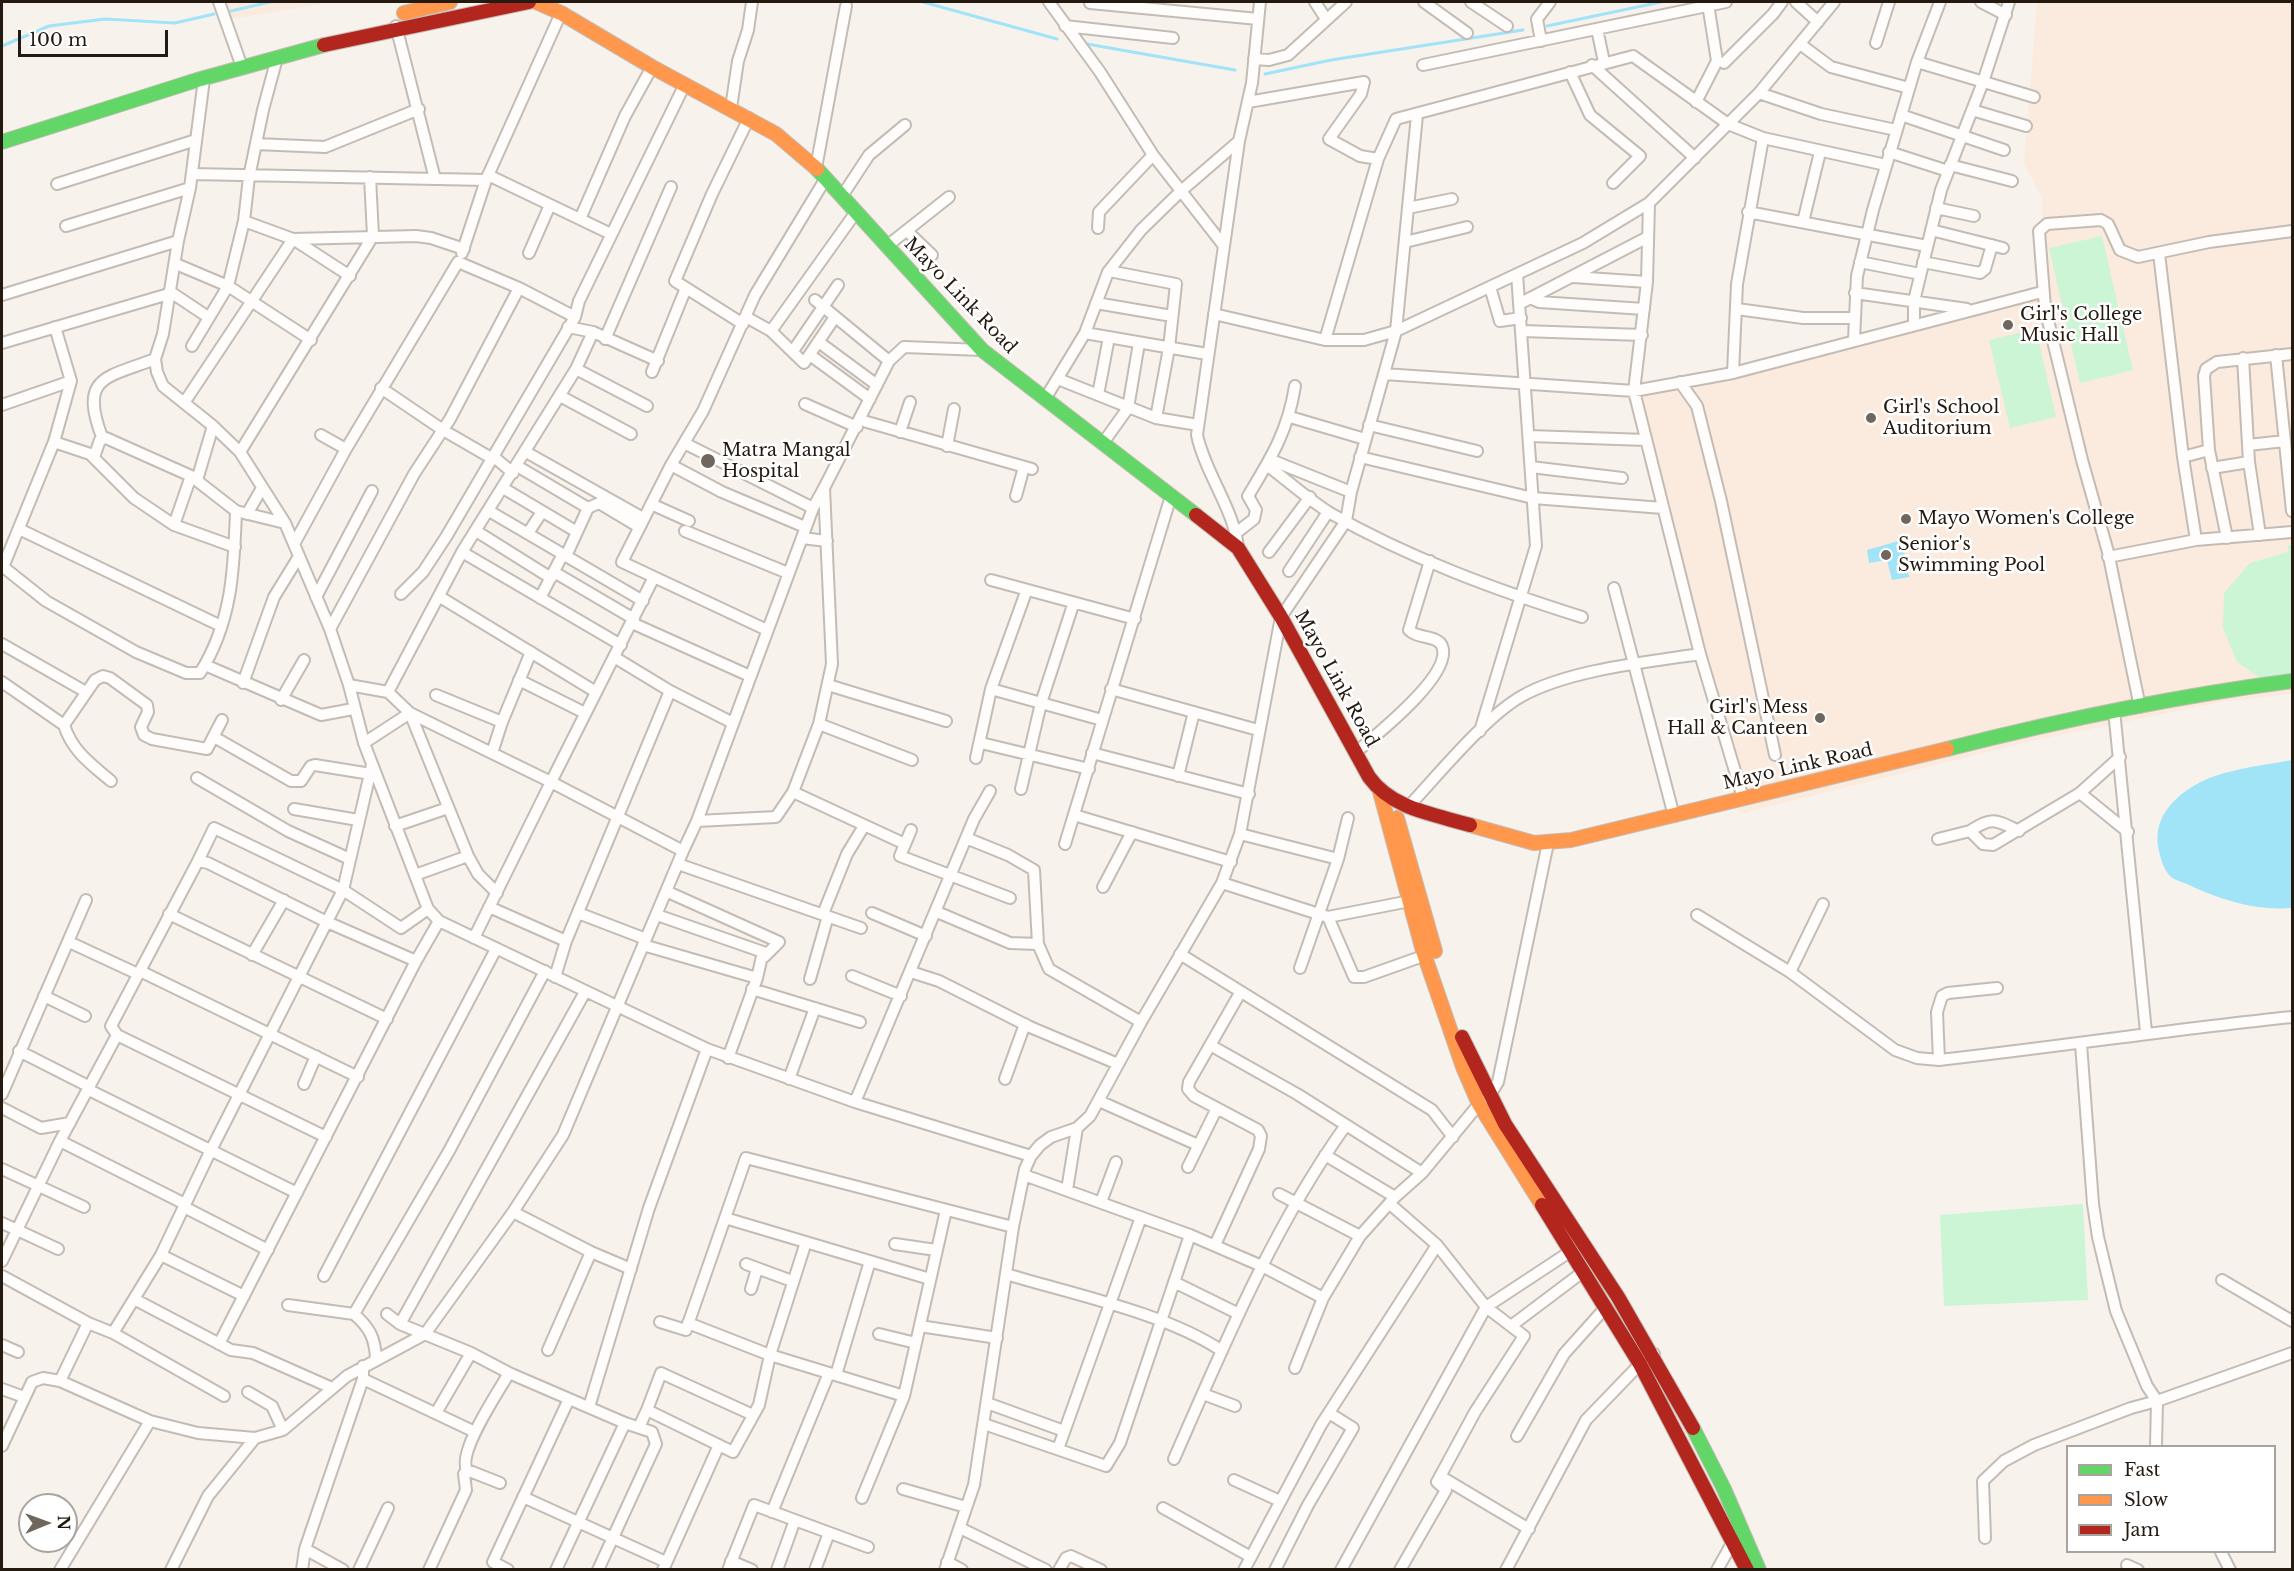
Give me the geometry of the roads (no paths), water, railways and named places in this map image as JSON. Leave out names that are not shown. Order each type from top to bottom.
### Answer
[{"type":"main road","points":[[2,129],[162,80],[241,63],[450,2]]},
{"type":"main road","points":[[2,142],[204,79],[241,63],[277,58],[396,26],[529,2]]},
{"type":"main road","name":"Mayo Link Road","points":[[536,2],[561,13],[652,67],[776,134],[821,173],[982,350],[1238,548],[1281,617],[1356,752],[1386,795],[1408,807],[1534,843],[1548,843],[1674,816],[2114,710],[2140,707],[2220,690],[2292,681]]},
{"type":"main road","points":[[1386,795],[1410,901],[1462,1068],[1536,1174],[1654,1354],[1684,1408],[1759,1569]]},
{"type":"main road","points":[[1386,795],[1449,1000],[1484,1100],[1571,1251],[1640,1364],[1747,1569]]},
{"type":"street","points":[[731,108],[738,61],[748,30],[752,2]]},
{"type":"street","points":[[1049,2],[1153,155],[1224,246]]},
{"type":"street","points":[[1238,548],[1236,533],[1200,450],[1198,425],[1239,141],[1252,83],[1260,2]]},
{"type":"street","points":[[1315,2],[1326,19]]},
{"type":"street","points":[[1254,61],[1288,55],[1344,2]]},
{"type":"street","points":[[1424,2],[1467,33]]},
{"type":"street","points":[[1471,2],[1507,26]]},
{"type":"street","points":[[1531,2],[1539,14],[1540,38]]},
{"type":"street","points":[[1539,14],[1550,2]]},
{"type":"street","points":[[1423,65],[1540,38],[1726,2]]},
{"type":"street","points":[[1724,63],[1782,2]]},
{"type":"street","points":[[1796,2],[1818,22]]},
{"type":"street","points":[[1214,314],[1325,340],[1364,340],[1396,331],[1583,243],[1649,203],[1759,93],[1834,2]]},
{"type":"street","points":[[1876,43],[1889,2]]},
{"type":"street","points":[[1854,340],[1855,293],[1867,234],[1917,62],[1940,2]]},
{"type":"street","points":[[1981,2],[2006,15]]},
{"type":"street","points":[[1914,324],[1914,301],[1936,208],[1983,82],[2009,2]]},
{"type":"street","points":[[1090,3],[1258,19]]},
{"type":"street","points":[[1696,102],[1717,61],[1708,4]]},
{"type":"street","points":[[220,6],[241,63]]},
{"type":"street","points":[[767,630],[622,562],[671,465],[703,411],[760,286],[821,173],[846,6]]},
{"type":"street","points":[[294,544],[381,388],[458,262],[487,177],[561,13]]},
{"type":"street","points":[[396,26],[435,179]]},
{"type":"street","points":[[1597,28],[1604,62]]},
{"type":"street","points":[[1068,29],[1173,38]]},
{"type":"street","points":[[1800,44],[1819,61],[1831,67],[1909,88]]},
{"type":"street","points":[[1325,340],[1378,159],[1396,119],[1633,56],[1728,124],[1763,138],[1886,165]]},
{"type":"street","points":[[192,346],[228,286],[243,220],[256,144],[277,58]]},
{"type":"street","points":[[1917,62],[2034,97]]},
{"type":"street","points":[[1593,65],[1695,158]]},
{"type":"street","points":[[580,219],[625,116],[652,67]]},
{"type":"street","points":[[1570,72],[1590,116],[1640,156],[1613,183]]},
{"type":"street","points":[[204,79],[190,188],[178,241],[172,293],[155,358],[157,372],[164,386],[213,426],[240,452],[285,523],[330,629],[349,685],[353,709],[371,769],[428,909],[440,921],[496,949],[728,1058],[855,1102],[1031,1156]]},
{"type":"street","points":[[1248,102],[1364,82],[1361,94],[1329,139],[1360,156],[1378,159]]},
{"type":"street","points":[[401,594],[423,573],[575,317],[579,302],[611,234],[685,84]]},
{"type":"street","points":[[1759,93],[1821,114],[1896,130]]},
{"type":"street","points":[[256,144],[325,147],[419,109]]},
{"type":"street","points":[[1972,110],[2026,126]]},
{"type":"street","points":[[962,1569],[946,1566],[974,1485],[1013,1227],[1024,1174],[1031,1156],[1051,1137],[1077,1128],[1090,1116],[1141,1022],[1222,883],[1231,862],[1249,794],[1258,730],[1281,617],[1346,521],[1360,457],[1396,331],[1418,115]]},
{"type":"street","points":[[1901,115],[2004,150]]},
{"type":"street","points":[[749,118],[712,194],[675,281],[745,321],[771,331],[804,363],[820,343],[835,317]]},
{"type":"street","points":[[842,196],[869,155],[905,125]]},
{"type":"street","points":[[1733,372],[1737,284],[1763,138]]},
{"type":"street","points":[[57,184],[196,140]]},
{"type":"street","points":[[1045,399],[1085,333],[1109,271],[1141,230],[1181,191],[1239,141]]},
{"type":"street","points":[[1803,222],[1820,152]]},
{"type":"street","points":[[1889,152],[1949,168],[2012,181]]},
{"type":"street","points":[[1098,228],[1099,212],[1153,155]]},
{"type":"street","points":[[192,174],[249,177],[435,179],[487,177],[611,234]]},
{"type":"street","points":[[240,452],[373,236],[370,177]]},
{"type":"street","points":[[66,226],[190,188]]},
{"type":"street","points":[[605,339],[671,188]]},
{"type":"street","points":[[887,246],[949,197]]},
{"type":"street","points":[[1408,208],[1452,199]]},
{"type":"street","points":[[1649,203],[1647,282],[1634,391],[1700,654],[1743,798]]},
{"type":"street","points":[[529,253],[550,205]]},
{"type":"street","points":[[1936,208],[1974,216]]},
{"type":"street","points":[[771,331],[856,212]]},
{"type":"street","points":[[1748,212],[1927,246]]},
{"type":"street","points":[[243,220],[293,238],[350,276]]},
{"type":"street","points":[[2140,707],[2108,557],[2042,292],[2039,231],[2047,224],[2101,220],[2108,224],[2120,250],[2126,255],[2138,257],[2209,242],[2292,231]]},
{"type":"street","points":[[1405,242],[1467,227]]},
{"type":"street","points":[[1923,262],[1980,273],[1985,269],[1997,247],[1931,230]]},
{"type":"street","points":[[907,231],[932,255]]},
{"type":"street","points":[[293,238],[373,236],[431,238],[464,249]]},
{"type":"street","points":[[1525,301],[1648,237]]},
{"type":"street","points":[[184,403],[293,238]]},
{"type":"street","points":[[2,295],[178,241]]},
{"type":"street","points":[[2159,253],[2183,457],[2196,540]]},
{"type":"street","points":[[458,262],[519,288],[575,317]]},
{"type":"street","points":[[1860,262],[1920,274]]},
{"type":"street","points":[[176,264],[228,286],[311,340]]},
{"type":"street","points":[[1109,271],[1176,284],[1169,348],[1156,418]]},
{"type":"street","points":[[1480,731],[1536,546],[1521,318],[1525,301],[1517,274]]},
{"type":"street","points":[[1572,277],[1647,282]]},
{"type":"street","points":[[793,351],[825,308],[838,285]]},
{"type":"street","points":[[1490,287],[1500,321],[1521,318]]},
{"type":"street","points":[[330,629],[519,288]]},
{"type":"street","points":[[652,372],[686,288]]},
{"type":"street","points":[[1384,374],[1634,391],[1733,372],[2042,292]]},
{"type":"street","points":[[2,343],[172,293],[208,317]]},
{"type":"street","points":[[1855,293],[1974,309]]},
{"type":"street","points":[[814,300],[889,361]]},
{"type":"street","points":[[1525,301],[1644,309]]},
{"type":"street","points":[[1096,303],[1172,316]]},
{"type":"street","points":[[1737,309],[1803,318],[1855,318]]},
{"type":"street","points":[[55,327],[71,381],[54,442],[2,566],[46,600],[136,652],[193,675],[200,673],[221,626],[233,586],[235,548],[242,513],[262,488]]},
{"type":"street","points":[[568,327],[592,332],[658,361]]},
{"type":"street","points":[[1522,331],[1641,335]]},
{"type":"street","points":[[388,692],[462,552],[576,369],[592,332]]},
{"type":"street","points":[[1085,333],[1207,354]]},
{"type":"street","points":[[1098,395],[1109,337]]},
{"type":"street","points":[[820,343],[877,385]]},
{"type":"street","points":[[1103,443],[1128,408],[1139,343]]},
{"type":"street","points":[[2,1446],[32,1382],[38,1379],[60,1381],[150,1421],[198,1433],[255,1438],[283,1430],[300,1418],[332,1388],[363,1366],[424,1334],[513,1212],[563,1135],[697,821],[813,508],[889,361],[904,347],[982,350]]},
{"type":"street","points":[[2227,538],[2212,468],[2204,376],[2206,369],[2213,363],[2292,354]]},
{"type":"street","points":[[810,355],[870,399]]},
{"type":"street","points":[[2276,355],[2292,511]]},
{"type":"street","points":[[94,457],[102,437],[92,410],[96,389],[102,380],[111,375],[155,358]]},
{"type":"street","points":[[2242,358],[2249,462],[2260,535]]},
{"type":"street","points":[[576,369],[647,406]]},
{"type":"street","points":[[1058,379],[1156,418],[1198,425]]},
{"type":"street","points":[[2,405],[71,381]]},
{"type":"street","points":[[1680,382],[1697,406],[1721,501],[1775,755]]},
{"type":"street","points":[[1236,533],[1249,525],[1256,513],[1248,496],[1269,463],[1290,417],[1295,386]]},
{"type":"street","points":[[381,388],[442,430],[588,508]]},
{"type":"street","points":[[560,396],[631,434]]},
{"type":"street","points":[[900,432],[910,402]]},
{"type":"street","points":[[805,404],[858,423],[900,432],[1028,468],[1016,496]]},
{"type":"street","points":[[947,446],[954,409]]},
{"type":"street","points":[[1290,417],[1365,439]]},
{"type":"street","points":[[1369,425],[1477,451]]},
{"type":"street","points":[[174,525],[213,426]]},
{"type":"street","points":[[321,435],[346,449]]},
{"type":"street","points":[[1530,436],[1646,440]]},
{"type":"street","points":[[102,437],[194,478],[242,513],[285,523]]},
{"type":"street","points":[[2248,445],[2285,441]]},
{"type":"street","points":[[54,442],[82,450],[94,457],[134,498],[174,525],[235,548]]},
{"type":"street","points":[[684,443],[813,508]]},
{"type":"street","points":[[2183,457],[2210,450]]},
{"type":"street","points":[[526,452],[641,523]]},
{"type":"street","points":[[1360,457],[1533,498],[1663,507]]},
{"type":"street","points":[[2212,468],[2249,462]]},
{"type":"street","points":[[1269,463],[1351,492]]},
{"type":"street","points":[[1269,463],[1328,512],[1346,521],[1430,561],[1519,597],[1582,618]]},
{"type":"street","points":[[671,465],[804,533],[827,542]]},
{"type":"street","points":[[1531,467],[1622,478]]},
{"type":"street","points":[[503,488],[577,532]]},
{"type":"street","points":[[697,821],[776,817],[793,792],[819,724],[832,664],[824,488]]},
{"type":"street","points":[[316,597],[372,491]]},
{"type":"street","points":[[1065,844],[1171,496]]},
{"type":"street","points":[[1269,552],[1310,497]]},
{"type":"street","points":[[540,598],[588,508],[599,503],[641,523]]},
{"type":"street","points":[[651,504],[687,526],[788,573]]},
{"type":"street","points":[[489,511],[643,601]]},
{"type":"street","points":[[528,533],[542,512]]},
{"type":"street","points":[[1289,571],[1328,512]]},
{"type":"street","points":[[19,529],[221,626]]},
{"type":"street","points":[[476,531],[633,621],[750,676]]},
{"type":"street","points":[[2108,557],[2196,540],[2292,532]]},
{"type":"street","points":[[462,552],[621,645]]},
{"type":"street","points":[[243,683],[274,597],[298,558]]},
{"type":"street","points":[[1356,752],[1407,708],[1427,685],[1443,656],[1443,646],[1439,641],[1413,634],[1409,630],[1430,561]]},
{"type":"street","points":[[474,938],[654,577]]},
{"type":"street","points":[[991,580],[1026,592],[1135,620]]},
{"type":"street","points":[[1614,588],[1674,816]]},
{"type":"street","points":[[976,758],[991,689],[1026,592]]},
{"type":"street","points":[[440,597],[596,692]]},
{"type":"street","points":[[1021,789],[1041,703],[1073,605]]},
{"type":"street","points":[[2,644],[86,692]]},
{"type":"street","points":[[492,753],[502,722],[531,652]]},
{"type":"street","points":[[1408,807],[1480,731],[1522,696],[1569,679],[1634,664],[1700,654]]},
{"type":"street","points":[[614,657],[670,691],[733,723]]},
{"type":"street","points":[[281,700],[304,660]]},
{"type":"street","points":[[205,665],[281,700],[321,715],[353,709]]},
{"type":"street","points":[[64,724],[95,680],[103,676],[110,678],[147,705],[148,712],[141,727],[144,735],[152,739],[186,744],[202,750],[210,746],[222,720]]},
{"type":"street","points":[[519,680],[585,713]]},
{"type":"street","points":[[2,682],[64,724],[68,735],[84,759],[111,781]]},
{"type":"street","points":[[349,685],[388,692],[410,713],[551,782],[683,851]]},
{"type":"street","points":[[828,685],[946,721]]},
{"type":"street","points":[[991,689],[1102,720]]},
{"type":"street","points":[[1111,689],[1258,730]]},
{"type":"street","points":[[354,1314],[550,974],[578,914],[670,691]]},
{"type":"street","points":[[435,695],[502,722]]},
{"type":"street","points":[[2114,710],[2128,832],[2146,1032]]},
{"type":"street","points":[[1178,776],[1194,712]]},
{"type":"street","points":[[364,743],[410,713]]},
{"type":"street","points":[[410,713],[468,856],[478,874],[497,892]]},
{"type":"street","points":[[819,724],[912,760]]},
{"type":"street","points":[[214,737],[291,781],[301,781],[311,766],[315,765],[371,769]]},
{"type":"street","points":[[981,743],[1089,770]]},
{"type":"street","points":[[1092,753],[1249,794]]},
{"type":"street","points":[[1970,831],[1983,844],[1990,846],[2080,793],[2120,758]]},
{"type":"street","points":[[113,1333],[161,1255],[210,1152],[343,890],[371,769]]},
{"type":"street","points":[[197,778],[288,831],[350,859]]},
{"type":"street","points":[[855,1102],[937,912],[966,838],[990,791]]},
{"type":"street","points":[[793,792],[905,844]]},
{"type":"street","points":[[2080,793],[2128,832]]},
{"type":"street","points":[[396,826],[448,808]]},
{"type":"street","points":[[294,809],[358,820]]},
{"type":"street","points":[[1074,814],[1231,862]]},
{"type":"street","points":[[1300,968],[1323,916],[1348,818]]},
{"type":"street","points":[[1938,839],[1970,831],[1985,821],[1992,820],[2019,831]]},
{"type":"street","points":[[810,980],[825,915],[847,854],[864,826]]},
{"type":"street","points":[[326,1137],[117,1035],[111,1026],[214,828],[343,890],[401,928],[428,909]]},
{"type":"street","points":[[911,830],[900,856],[1010,898]]},
{"type":"street","points":[[1103,887],[1132,832]]},
{"type":"street","points":[[1240,834],[1338,859]]},
{"type":"street","points":[[966,838],[1008,855],[1034,870],[1038,944],[1049,969],[1141,1022]]},
{"type":"street","points":[[1295,1368],[1323,1298],[1360,1236],[1422,1173],[1453,1137],[1484,1100],[1502,1068],[1548,843]]},
{"type":"street","points":[[415,875],[468,856]]},
{"type":"street","points":[[198,861],[208,863],[327,922],[416,961]]},
{"type":"street","points":[[678,864],[861,928]]},
{"type":"street","points":[[1222,883],[1323,916],[1410,901]]},
{"type":"street","points":[[668,892],[779,942],[764,957],[728,1058]]},
{"type":"street","points":[[2,1094],[86,900]]},
{"type":"street","points":[[252,955],[284,900]]},
{"type":"street","points":[[1790,972],[1823,904]]},
{"type":"street","points":[[489,907],[566,941]]},
{"type":"street","points":[[937,912],[992,937],[1011,943],[1038,944]]},
{"type":"street","points":[[872,913],[926,936]]},
{"type":"street","points":[[169,914],[387,1019]]},
{"type":"street","points":[[578,914],[815,1008],[860,1022]]},
{"type":"street","points":[[657,915],[761,949],[764,957]]},
{"type":"street","points":[[1697,915],[1790,972],[1895,1050],[1917,1059],[1939,1060],[2081,1044],[2146,1032],[2292,1017]]},
{"type":"street","points":[[1323,916],[1354,976],[1364,977],[1426,955]]},
{"type":"street","points":[[219,1344],[416,961],[440,921]]},
{"type":"street","points":[[69,942],[270,1033],[358,1077]]},
{"type":"street","points":[[324,1276],[496,949]]},
{"type":"street","points":[[1180,954],[1432,1110],[1453,1137]]},
{"type":"street","points":[[911,972],[939,981],[1025,1024],[1118,1064]]},
{"type":"street","points":[[852,976],[901,996]]},
{"type":"street","points":[[1939,1060],[1937,1012],[1942,996],[1948,993],[1997,988]]},
{"type":"street","points":[[400,1324],[585,992]]},
{"type":"street","points":[[1215,1245],[1261,1143],[1258,1130],[1194,1096],[1188,1089],[1240,993]]},
{"type":"street","points":[[44,996],[85,1016]]},
{"type":"street","points":[[789,1079],[815,1008]]},
{"type":"street","points":[[1005,1079],[1025,1024]]},
{"type":"street","points":[[2,1262],[60,1141],[117,1035]]},
{"type":"street","points":[[2081,1044],[2093,1204],[2116,1311],[2147,1386],[2157,1401],[2156,1445]]},
{"type":"street","points":[[1210,1046],[1297,1094],[1422,1173]]},
{"type":"street","points":[[589,1407],[649,1208],[707,1049]]},
{"type":"street","points":[[19,1052],[210,1152],[297,1193]]},
{"type":"street","points":[[304,1084],[316,1056]]},
{"type":"street","points":[[1099,1101],[1198,1145]]},
{"type":"street","points":[[2,1108],[41,1128],[70,1123]]},
{"type":"street","points":[[1188,1167],[1217,1108]]},
{"type":"street","points":[[1174,1459],[1239,1314],[1297,1203],[1325,1155],[1346,1125]]},
{"type":"street","points":[[1067,1190],[1077,1128]]},
{"type":"street","points":[[60,1141],[268,1250]]},
{"type":"street","points":[[1325,1155],[1392,1201],[1437,1245],[1486,1307],[1524,1336],[1474,1412],[1437,1482],[1446,1490],[1400,1569]]},
{"type":"street","points":[[660,1322],[686,1330],[746,1158],[1013,1227]]},
{"type":"street","points":[[1101,1202],[1116,1162]]},
{"type":"street","points":[[2,1169],[84,1207]]},
{"type":"street","points":[[1024,1174],[1215,1245],[1264,1267],[1323,1298]]},
{"type":"street","points":[[1279,1194],[1360,1236]]},
{"type":"street","points":[[862,1498],[904,1396],[945,1209]]},
{"type":"street","points":[[513,1212],[591,1252],[631,1269]]},
{"type":"street","points":[[1058,1449],[1141,1217]]},
{"type":"street","points":[[725,1218],[930,1279]]},
{"type":"street","points":[[2,1223],[58,1250]]},
{"type":"street","points":[[984,1424],[1106,1466],[1120,1443],[1190,1235]]},
{"type":"street","points":[[647,1410],[733,1452],[759,1405],[770,1355],[806,1242]]},
{"type":"street","points":[[895,1244],[936,1250]]},
{"type":"street","points":[[1244,1569],[1329,1413],[1437,1245]]},
{"type":"street","points":[[1341,1569],[1486,1307],[1571,1251]]},
{"type":"street","points":[[548,1350],[591,1252]]},
{"type":"street","points":[[161,1255],[244,1296]]},
{"type":"street","points":[[772,1512],[832,1374],[870,1261]]},
{"type":"street","points":[[746,1264],[792,1281]]},
{"type":"street","points":[[751,1289],[757,1269]]},
{"type":"street","points":[[1511,1326],[1584,1271]]},
{"type":"street","points":[[1006,1274],[1161,1321],[1201,1337],[1222,1351]]},
{"type":"street","points":[[2,1276],[90,1324],[113,1333],[224,1396]]},
{"type":"street","points":[[2222,1280],[2292,1321]]},
{"type":"street","points":[[1174,1282],[1239,1314]]},
{"type":"street","points":[[134,1299],[231,1350],[253,1353],[332,1388]]},
{"type":"street","points":[[288,1305],[354,1314],[368,1326],[373,1335],[376,1359]]},
{"type":"street","points":[[1517,1436],[1564,1354],[1606,1306]]},
{"type":"street","points":[[387,1314],[400,1324],[471,1353],[569,1400],[652,1432],[656,1444],[598,1569]]},
{"type":"street","points":[[688,1323],[770,1355],[904,1396]]},
{"type":"street","points":[[60,1381],[90,1324]]},
{"type":"street","points":[[920,1326],[997,1338]]},
{"type":"street","points":[[879,1334],[916,1343]]},
{"type":"street","points":[[2,1345],[18,1352]]},
{"type":"street","points":[[436,1413],[471,1353]]},
{"type":"street","points":[[1985,1538],[1982,1487],[1988,1474],[1994,1468],[2034,1445],[2131,1408],[2292,1353]]},
{"type":"street","points":[[1506,1569],[1586,1420],[1640,1364],[1654,1354]]},
{"type":"street","points":[[302,1569],[305,1549],[363,1379],[363,1366]]},
{"type":"street","points":[[429,1569],[466,1490],[464,1474],[467,1470],[464,1458],[475,1432],[509,1373]]},
{"type":"street","points":[[639,1427],[661,1373],[753,1415]]},
{"type":"street","points":[[363,1379],[475,1432]]},
{"type":"street","points":[[2,1389],[24,1397]]},
{"type":"street","points":[[248,1392],[272,1406],[283,1430]]},
{"type":"street","points":[[1203,1394],[1235,1406]]},
{"type":"street","points":[[508,1569],[493,1562],[569,1400]]},
{"type":"street","points":[[987,1403],[1065,1431]]},
{"type":"street","points":[[1275,1569],[1308,1505],[1353,1428],[1329,1413]]},
{"type":"street","points":[[60,1569],[150,1421]]},
{"type":"street","points":[[556,1569],[625,1423]]},
{"type":"street","points":[[171,1569],[208,1496],[255,1438]]},
{"type":"street","points":[[523,1497],[613,1537],[665,1565],[719,1445]]},
{"type":"street","points":[[467,1470],[500,1484]]},
{"type":"street","points":[[1440,1476],[1529,1529]]},
{"type":"street","points":[[1234,1480],[1280,1501]]},
{"type":"street","points":[[903,1490],[966,1507]]},
{"type":"street","points":[[752,1569],[730,1565],[754,1505],[868,1547]]},
{"type":"street","points":[[359,1569],[388,1508]]},
{"type":"street","points":[[1163,1508],[1251,1557]]},
{"type":"street","points":[[777,1569],[795,1520]]},
{"type":"street","points":[[960,1528],[1046,1569]]},
{"type":"street","points":[[1717,1569],[1741,1528]]},
{"type":"street","points":[[815,1569],[829,1533]]},
{"type":"street","points":[[305,1549],[344,1569]]},
{"type":"street","points":[[2222,1553],[2229,1569]]},
{"type":"street","points":[[1059,1569],[1066,1558],[1071,1556],[1101,1569]]},
{"type":"street","points":[[2127,1565],[2138,1569]]},
{"type":"water","name":"Senior's Swimming Pool","points":[[1902,540],[1909,577],[1892,580],[1887,560],[1869,563],[1867,550]]},
{"type":"water","points":[[2292,760],[2292,908],[2265,908],[2238,903],[2212,895],[2170,876],[2164,868],[2160,854],[2158,830],[2165,812],[2178,797],[2195,785],[2218,775]]},
{"type":"waterway","points":[[231,11],[270,2]]},
{"type":"waterway","points":[[923,2],[1057,39]]},
{"type":"waterway","points":[[1547,26],[1661,2]]},
{"type":"waterway","points":[[2,46],[49,26],[105,19],[175,23],[214,14]]},
{"type":"waterway","points":[[1265,74],[1331,60],[1523,30]]},
{"type":"waterway","points":[[1087,44],[1235,70]]},
{"type":"place","name":"Girl's College Music Hall","points":[[2008,325]]},
{"type":"place","name":"Girl's School Auditorium","points":[[1871,418]]},
{"type":"place","name":"Matra Mangal Hospital","points":[[708,461]]},
{"type":"place","name":"Mayo Women's College","points":[[1906,519]]},
{"type":"place","name":"Senior's Swimming Pool","points":[[1886,555]]},
{"type":"place","name":"Girl's Mess Hall & Canteen","points":[[1820,718]]}]
